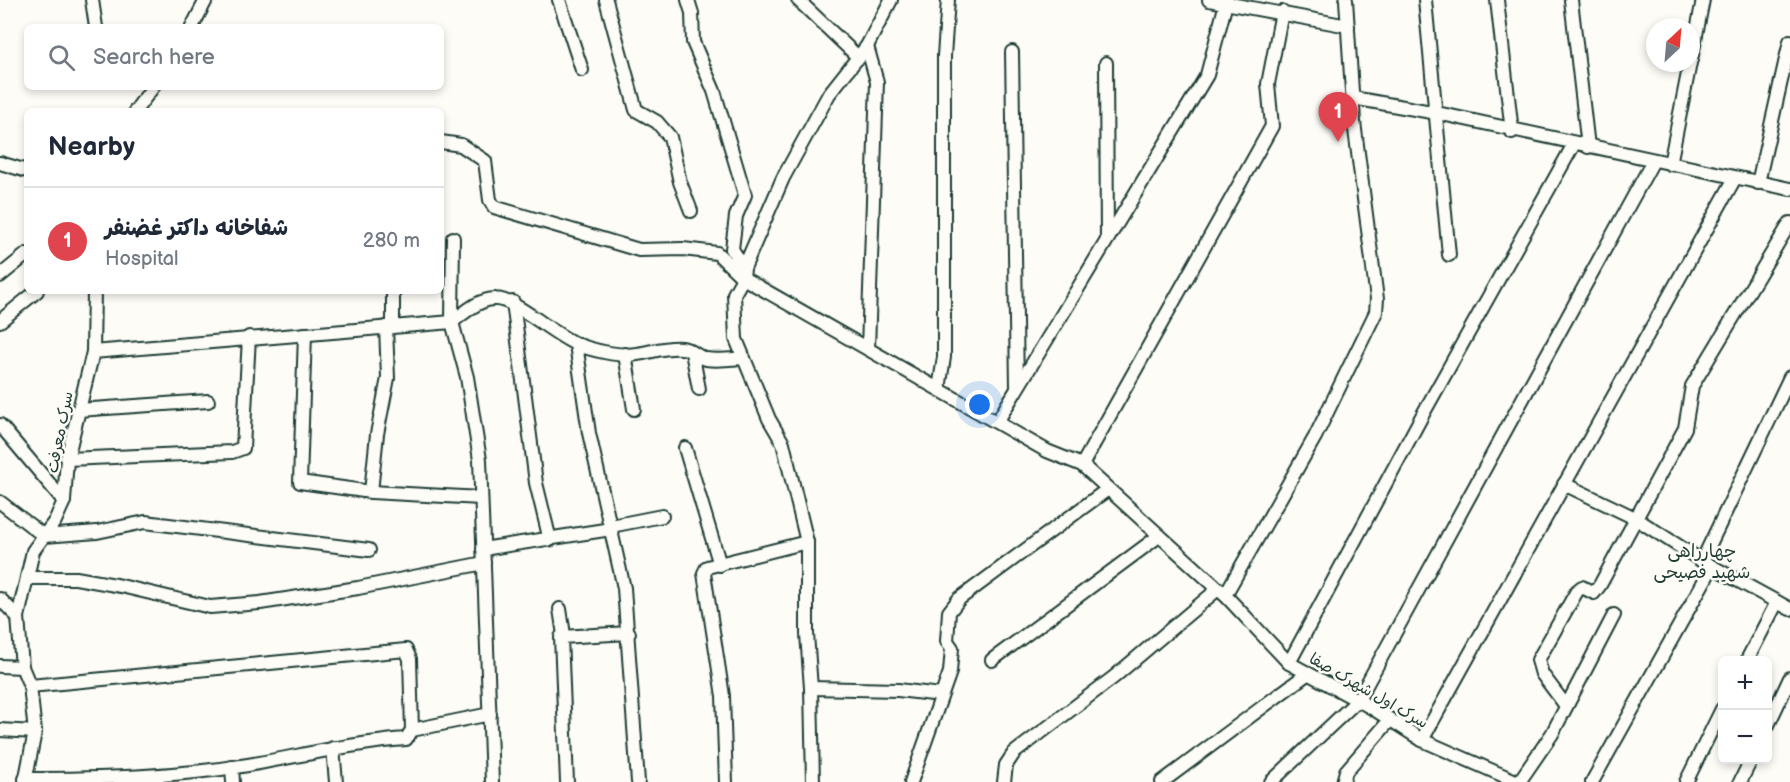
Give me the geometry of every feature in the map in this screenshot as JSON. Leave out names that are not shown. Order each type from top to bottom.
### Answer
[{"type":"street","points":[[92,0],[96,24]]},
{"type":"street","points":[[194,24],[206,0]]},
{"type":"street","points":[[559,0],[582,70]]},
{"type":"street","points":[[606,0],[636,110],[657,122],[670,137],[680,182],[691,211]]},
{"type":"street","points":[[688,0],[692,13],[693,42],[714,91],[746,195],[736,216],[732,249],[744,273]]},
{"type":"street","points":[[798,0],[859,58]]},
{"type":"street","points":[[813,782],[811,688],[807,634],[807,542],[783,443],[769,419],[735,339],[734,294],[783,178],[829,94],[867,46],[891,0]]},
{"type":"street","points":[[939,389],[944,357],[944,56],[948,0]]},
{"type":"street","points":[[1209,0],[1348,26]]},
{"type":"street","points":[[1004,782],[1006,765],[1014,753],[1222,592],[1315,437],[1376,312],[1377,299],[1353,98],[1346,0]]},
{"type":"street","points":[[1425,0],[1449,255]]},
{"type":"street","points":[[1497,0],[1512,132]]},
{"type":"street","points":[[1571,0],[1588,147]]},
{"type":"street","points":[[1699,18],[1703,0]]},
{"type":"street","points":[[997,422],[1207,75],[1226,3]]},
{"type":"street","points":[[444,142],[461,145],[485,161],[490,200],[494,207],[639,250],[683,249],[717,253],[744,273],[868,349],[1047,451],[1082,465],[1272,126],[1268,84],[1282,12]]},
{"type":"street","points":[[1758,183],[1790,40]]},
{"type":"street","points":[[867,46],[877,82],[868,349]]},
{"type":"street","points":[[1012,52],[1017,388]]},
{"type":"street","points":[[1106,63],[1107,240]]},
{"type":"street","points":[[1670,164],[1689,72]]},
{"type":"street","points":[[137,108],[151,90]]},
{"type":"street","points":[[1353,98],[1437,113],[1512,132],[1790,189]]},
{"type":"street","points":[[1289,663],[1423,414],[1574,144]]},
{"type":"street","points":[[1271,782],[1358,700],[1653,161]]},
{"type":"street","points":[[0,163],[24,170]]},
{"type":"street","points":[[1422,740],[1734,178]]},
{"type":"street","points":[[1566,706],[1542,674],[1538,660],[1577,591],[1582,587],[1594,593],[1600,585],[1685,428],[1692,386],[1790,224]]},
{"type":"street","points":[[453,238],[452,322],[467,378],[476,432],[481,498],[492,782]]},
{"type":"street","points":[[0,276],[24,256]]},
{"type":"street","points":[[0,321],[33,294]]},
{"type":"street","name":"سرک معرفت","points":[[25,781],[35,732],[30,686],[22,667],[18,616],[33,551],[64,501],[67,459],[93,352],[94,294]]},
{"type":"street","points":[[371,492],[376,434],[388,378],[393,294]]},
{"type":"street","points":[[93,352],[249,337],[452,322],[475,305],[494,298],[513,302],[531,318],[576,344],[625,354],[680,347],[705,359],[743,358]]},
{"type":"street","points":[[513,302],[536,483],[550,540]]},
{"type":"street","points":[[305,334],[300,482],[371,492],[481,498]]},
{"type":"street","points":[[67,459],[232,452],[243,448],[249,337]]},
{"type":"street","points":[[576,344],[589,433],[624,588],[638,782]]},
{"type":"street","points":[[692,352],[699,389]]},
{"type":"street","points":[[625,354],[634,409]]},
{"type":"street","points":[[1592,782],[1707,564],[1790,377]]},
{"type":"street","points":[[78,410],[208,401]]},
{"type":"street","points":[[0,425],[64,501]]},
{"type":"street","points":[[685,448],[720,565]]},
{"type":"street","name":"سرک اول شهرک صفا","points":[[1082,465],[1222,592],[1289,663],[1358,700],[1422,740],[1514,781]]},
{"type":"street","points":[[1564,484],[1635,518],[1707,564],[1790,609]]},
{"type":"street","points":[[911,782],[950,672],[952,648],[947,641],[952,608],[959,598],[1019,552],[1108,489]]},
{"type":"street","points":[[0,502],[44,536],[97,531],[145,522],[369,550]]},
{"type":"street","points":[[483,549],[550,540],[662,516]]},
{"type":"street","points":[[992,660],[1159,536]]},
{"type":"street","points":[[726,782],[723,696],[704,573],[707,567],[807,542]]},
{"type":"street","points":[[27,578],[76,579],[121,586],[210,607],[260,603],[358,588],[484,563]]},
{"type":"street","points":[[0,599],[18,616]]},
{"type":"street","points":[[1749,656],[1777,602]]},
{"type":"street","points":[[560,609],[564,635],[560,640],[567,782]]},
{"type":"street","points":[[1514,781],[1552,734],[1599,649],[1614,615]]},
{"type":"street","points":[[564,635],[629,633]]},
{"type":"street","points":[[25,781],[114,781],[172,778],[333,748],[406,739],[412,730],[410,669],[406,650],[30,686]]},
{"type":"street","points":[[0,666],[22,667]]},
{"type":"street","points":[[1162,782],[1307,674]]},
{"type":"street","points":[[1772,714],[1790,678]]},
{"type":"street","points":[[811,688],[898,690],[941,695]]},
{"type":"street","points":[[1686,782],[1722,710]]},
{"type":"street","points":[[412,730],[490,714]]},
{"type":"street","points":[[1343,782],[1346,771],[1389,720]]},
{"type":"street","points":[[0,730],[35,732]]},
{"type":"street","points":[[333,748],[336,782]]},
{"type":"street","points":[[1740,782],[1748,764]]},
{"type":"street","points":[[232,767],[233,782]]},
{"type":"place","name":"شفاخانه داکتر غضنفر","points":[[1338,142]]},
{"type":"district","name":"چهارراهی شهید فصیحی","points":[[1702,561]]}]
